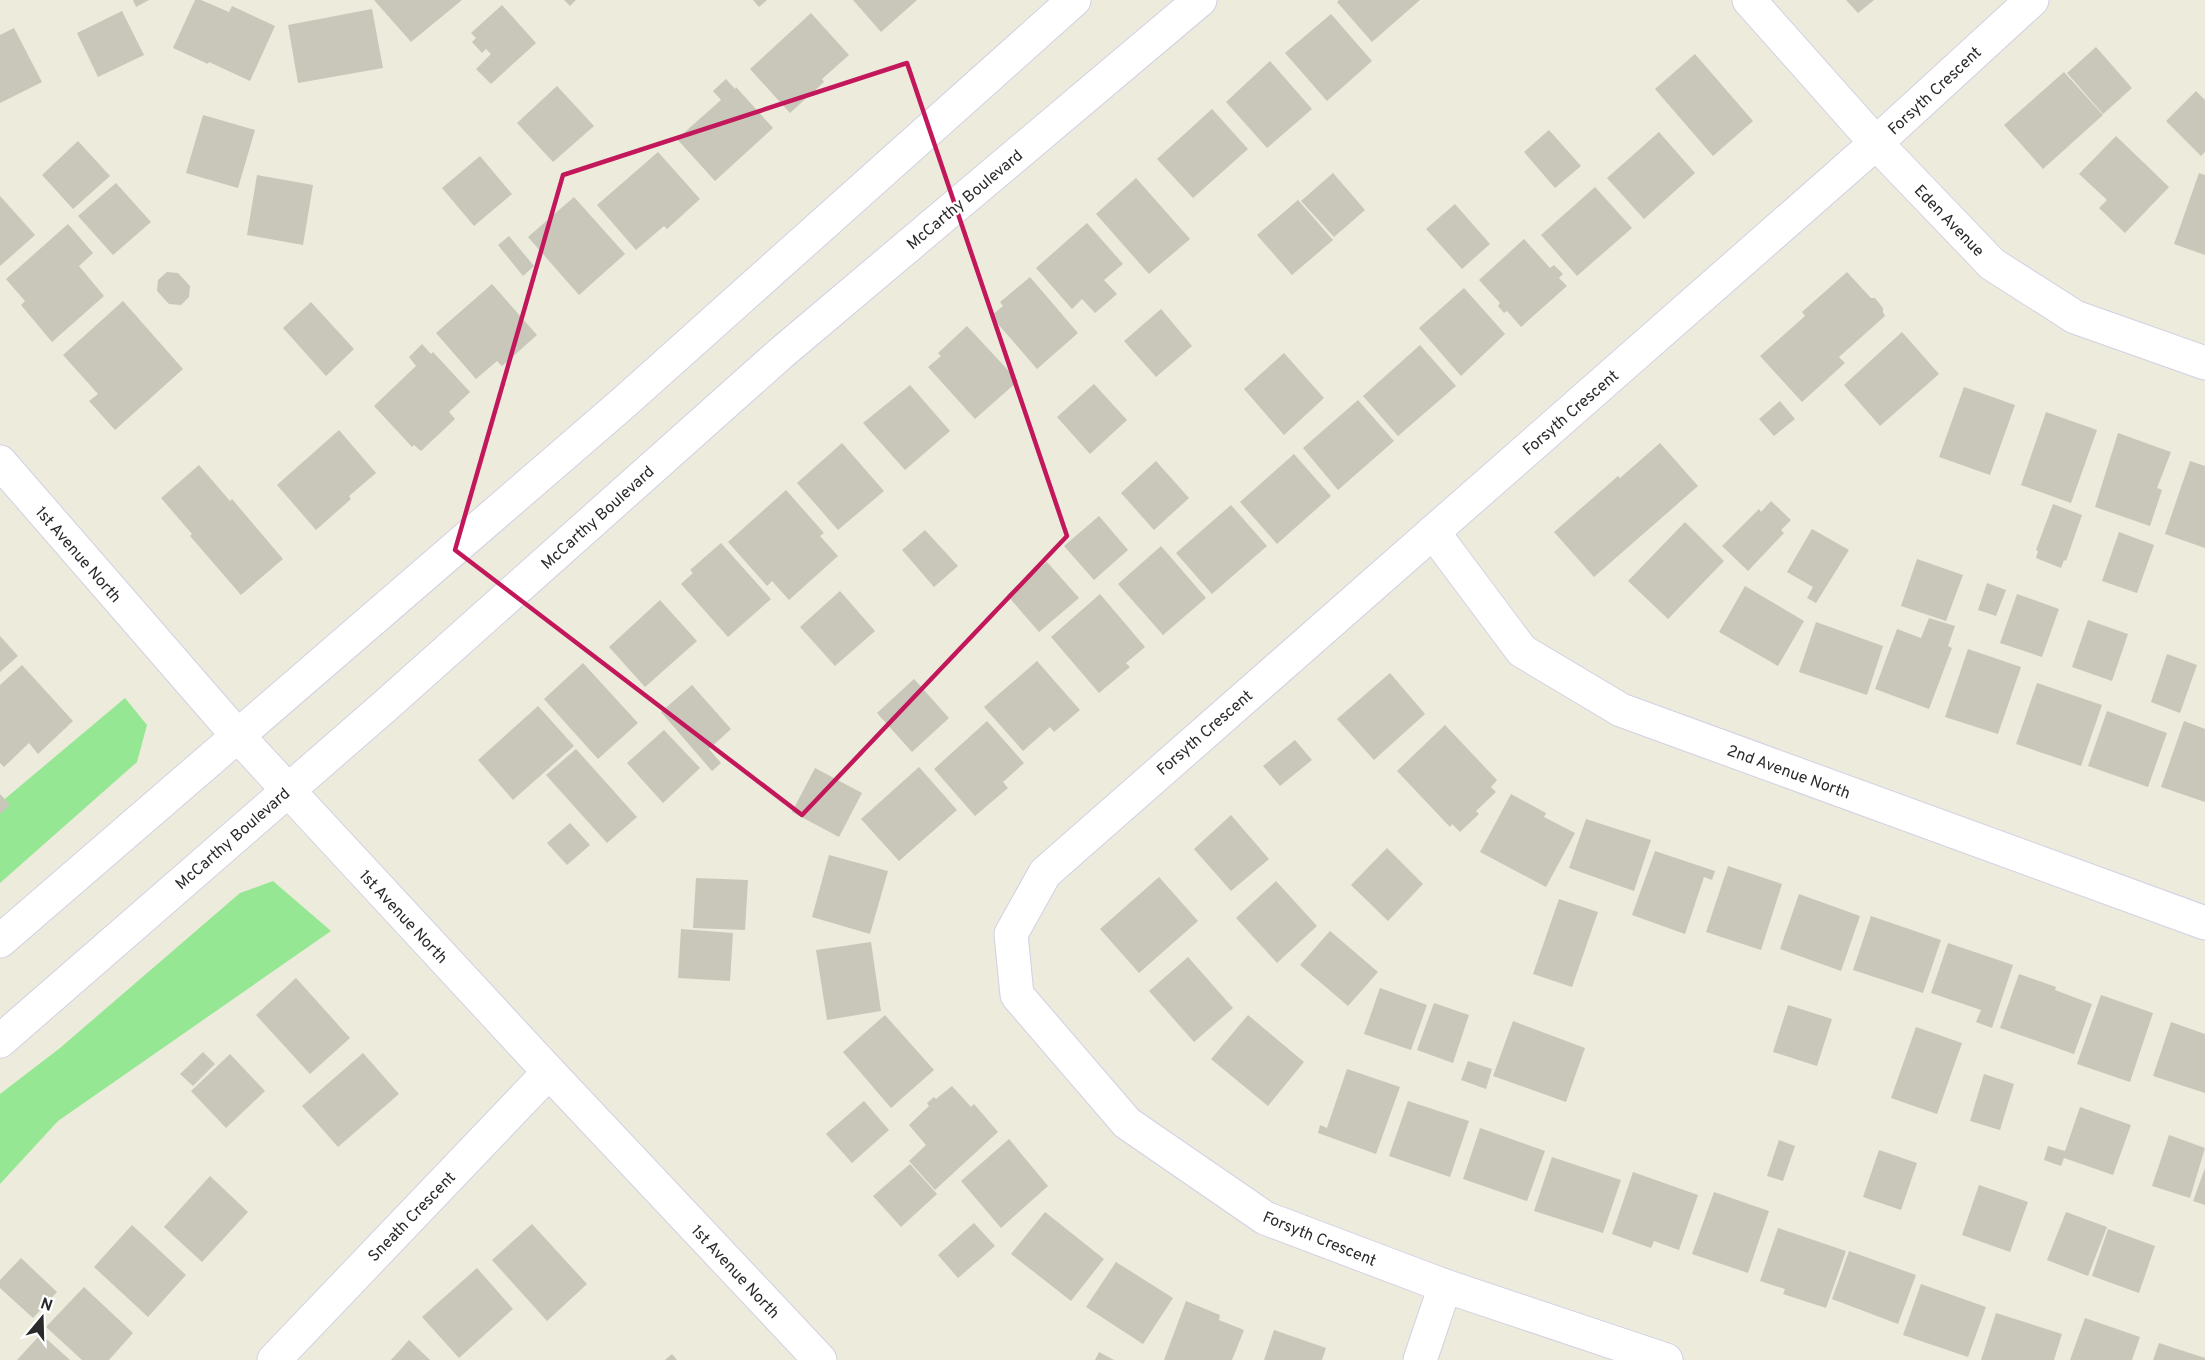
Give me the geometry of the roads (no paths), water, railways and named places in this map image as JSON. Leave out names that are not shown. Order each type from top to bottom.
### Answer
[{"type":"street","points":[[0,941],[621,405],[1074,0]]},
{"type":"street","name":"McCarthy Boulevard","points":[[0,1041],[402,692],[780,354],[1200,0]]},
{"type":"street","name":"Eden Avenue","points":[[1749,0],[1876,143],[1992,264],[2075,317],[2205,363]]},
{"type":"street","name":"Forsyth Crescent","points":[[1666,1360],[1445,1286],[1265,1218],[1127,1123],[1017,995],[1011,934],[1045,873],[1876,143],[2032,0]]},
{"type":"street","name":"1st Avenue North","points":[[0,462],[287,790],[820,1360]]},
{"type":"street","name":"2nd Avenue North","points":[[1433,532],[1522,651],[1622,710],[2205,923]]},
{"type":"street","name":"Sneath Crescent","points":[[274,1360],[549,1072]]},
{"type":"street","points":[[1420,1360],[1445,1286]]}]
